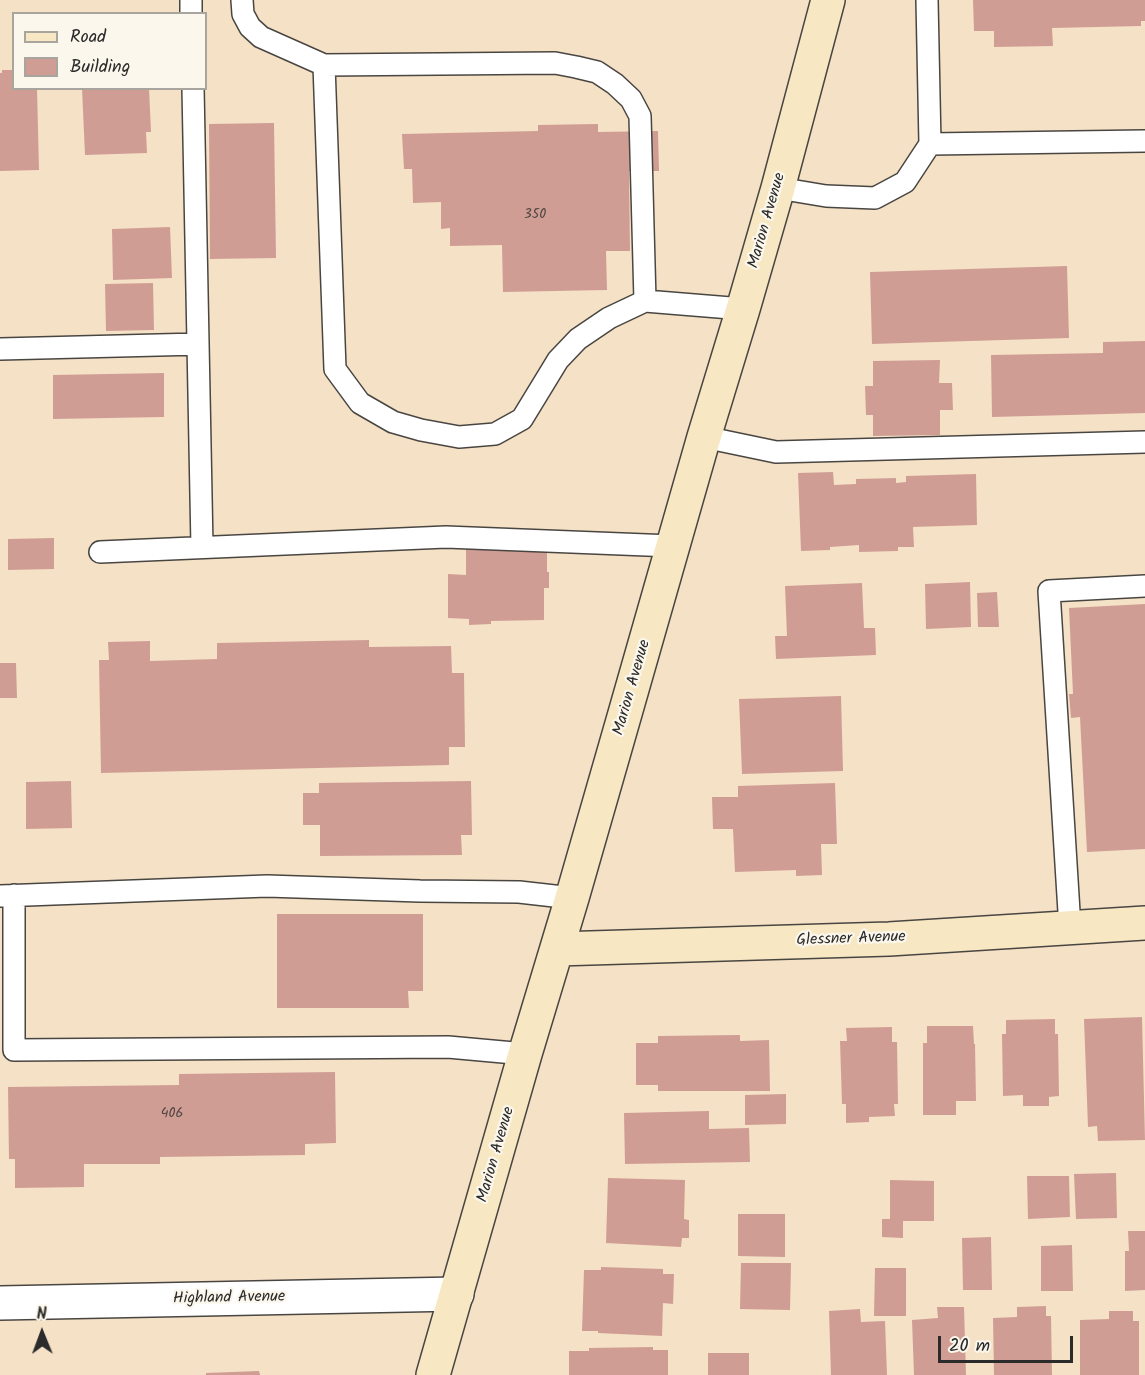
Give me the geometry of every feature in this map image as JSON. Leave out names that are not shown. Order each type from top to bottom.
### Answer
[{"type":"street","name":"Marion Avenue","points":[[433,1375],[672,546],[778,188],[828,0]]},
{"type":"street","name":"Glessner Avenue","points":[[557,950],[889,939],[1145,923]]},
{"type":"street","name":"Highland Avenue","points":[[0,1304],[457,1294]]},
{"type":"lane","points":[[242,0],[246,20],[261,37],[324,65],[555,63],[597,72],[615,84],[631,99],[640,116],[645,301]]},
{"type":"lane","points":[[778,188],[826,196],[875,198],[905,182],[930,144],[927,0]]},
{"type":"lane","points":[[324,65],[335,369],[360,403],[393,422],[421,430],[459,437],[495,434],[522,419],[558,360],[578,339],[609,318],[645,301],[743,309]]},
{"type":"lane","points":[[193,90],[202,547]]},
{"type":"lane","points":[[930,144],[1145,141]]},
{"type":"lane","points":[[0,349],[198,344]]},
{"type":"lane","points":[[704,437],[776,452],[1145,442]]},
{"type":"lane","points":[[100,552],[446,537],[672,546]]},
{"type":"lane","points":[[1070,928],[1049,591],[1145,586]]},
{"type":"lane","points":[[525,1054],[448,1047],[14,1050],[7,896],[267,886],[519,892],[572,898]]},
{"type":"building","points":[[973,0],[1145,0],[1145,21],[1141,21],[1141,26],[1052,28],[1053,46],[994,47],[994,31],[974,31]]},
{"type":"building","points":[[2,70],[12,70],[12,90],[37,90],[39,170],[0,171],[0,73]]},
{"type":"building","points":[[82,90],[149,90],[151,132],[146,132],[147,153],[85,155]]},
{"type":"building","points":[[274,123],[276,258],[210,259],[209,124]]},
{"type":"building","points":[[598,124],[598,132],[658,131],[659,171],[629,171],[630,251],[606,251],[607,290],[503,292],[502,245],[450,246],[450,228],[441,229],[441,202],[413,203],[412,169],[404,169],[402,134],[538,131],[538,125]]},
{"type":"building","points":[[170,227],[172,278],[113,280],[112,229]]},
{"type":"building","points":[[1067,266],[1069,338],[872,344],[870,272]]},
{"type":"building","points":[[153,283],[154,330],[106,331],[105,284]]},
{"type":"building","points":[[1145,341],[1145,413],[992,417],[991,355],[1103,353],[1103,342]]},
{"type":"building","points":[[940,360],[939,383],[952,383],[953,410],[940,410],[940,435],[873,436],[873,415],[866,415],[865,386],[873,386],[873,361]]},
{"type":"building","points":[[164,373],[164,417],[53,419],[53,375]]},
{"type":"building","points":[[833,472],[834,485],[856,484],[856,479],[896,478],[896,483],[906,482],[906,476],[976,474],[977,525],[913,527],[914,547],[898,547],[898,551],[859,552],[859,545],[830,547],[830,550],[801,551],[798,473]]},
{"type":"building","points":[[54,538],[54,569],[8,570],[8,539]]},
{"type":"building","points":[[466,545],[547,545],[549,588],[544,588],[544,620],[491,621],[491,624],[469,625],[469,619],[448,618],[448,574],[466,575]]},
{"type":"building","points":[[970,582],[971,627],[926,629],[925,584]]},
{"type":"building","points":[[862,583],[864,628],[875,628],[876,655],[776,659],[775,636],[787,636],[785,586]]},
{"type":"building","points":[[997,592],[999,627],[978,627],[977,593]]},
{"type":"building","points":[[1145,604],[1145,849],[1087,852],[1080,717],[1071,718],[1069,694],[1073,694],[1069,608]]},
{"type":"building","points":[[369,640],[369,647],[451,646],[452,673],[464,673],[465,747],[449,747],[449,765],[101,773],[99,660],[109,660],[108,642],[150,641],[150,661],[217,659],[217,643]]},
{"type":"building","points":[[0,663],[16,663],[17,698],[0,698]]},
{"type":"building","points":[[841,696],[843,771],[742,774],[739,699]]},
{"type":"building","points":[[71,781],[72,828],[26,829],[26,782]]},
{"type":"building","points":[[471,781],[472,835],[461,835],[462,855],[320,856],[320,825],[303,825],[303,793],[319,793],[319,783]]},
{"type":"building","points":[[835,783],[837,844],[821,844],[822,875],[796,876],[796,870],[735,872],[733,829],[713,829],[712,797],[738,797],[738,786]]},
{"type":"building","points":[[277,914],[423,914],[423,991],[408,991],[409,1008],[277,1008]]},
{"type":"building","points":[[1142,1017],[1145,1140],[1098,1141],[1097,1126],[1088,1127],[1084,1019]]},
{"type":"building","points":[[1055,1019],[1055,1034],[1058,1034],[1059,1096],[1049,1097],[1049,1106],[1023,1106],[1023,1095],[1003,1096],[1002,1034],[1006,1034],[1006,1020]]},
{"type":"building","points":[[927,1026],[973,1026],[976,1101],[956,1101],[956,1115],[923,1115],[923,1043],[927,1043]]},
{"type":"building","points":[[892,1027],[892,1042],[897,1042],[898,1104],[894,1104],[895,1116],[869,1117],[869,1122],[846,1123],[846,1104],[842,1104],[840,1041],[847,1041],[846,1028]]},
{"type":"building","points":[[740,1035],[740,1041],[769,1040],[770,1091],[658,1091],[658,1085],[636,1085],[636,1043],[658,1043],[658,1036]]},
{"type":"building","points":[[335,1072],[336,1143],[305,1144],[305,1155],[160,1157],[160,1164],[84,1164],[84,1187],[15,1188],[15,1159],[9,1159],[8,1087],[179,1085],[179,1074]]},
{"type":"building","points":[[786,1094],[786,1124],[745,1125],[745,1095]]},
{"type":"building","points":[[709,1111],[709,1129],[749,1128],[750,1162],[625,1164],[624,1113]]},
{"type":"building","points":[[1116,1173],[1117,1218],[1076,1219],[1074,1174]]},
{"type":"building","points":[[1027,1176],[1069,1176],[1070,1217],[1028,1219]]},
{"type":"building","points":[[608,1178],[685,1180],[684,1219],[689,1220],[689,1238],[682,1238],[681,1247],[606,1243]]},
{"type":"building","points":[[890,1180],[934,1181],[934,1221],[903,1221],[903,1238],[882,1237],[882,1219],[890,1219]]},
{"type":"building","points":[[738,1214],[785,1214],[785,1257],[738,1256]]},
{"type":"building","points":[[1128,1231],[1145,1231],[1145,1290],[1125,1291],[1125,1251],[1129,1251]]},
{"type":"building","points":[[991,1237],[992,1290],[963,1290],[962,1238]]},
{"type":"building","points":[[1072,1245],[1073,1291],[1041,1291],[1041,1246]]},
{"type":"building","points":[[741,1263],[791,1263],[790,1310],[740,1309]]},
{"type":"building","points":[[601,1267],[663,1269],[663,1274],[674,1274],[673,1304],[663,1303],[662,1336],[582,1331],[584,1270],[601,1270]]},
{"type":"building","points":[[875,1268],[906,1268],[906,1316],[874,1316]]},
{"type":"building","points":[[1046,1306],[1046,1316],[1051,1316],[1052,1375],[994,1375],[993,1318],[1017,1317],[1017,1307]]},
{"type":"building","points":[[937,1307],[964,1307],[966,1375],[914,1375],[912,1320],[938,1318]]},
{"type":"building","points":[[860,1309],[861,1322],[885,1321],[887,1375],[831,1375],[829,1311]]},
{"type":"building","points":[[1109,1311],[1133,1311],[1133,1321],[1139,1321],[1139,1375],[1080,1375],[1080,1320],[1109,1319]]},
{"type":"building","points":[[653,1347],[653,1350],[668,1350],[668,1375],[569,1375],[569,1351],[589,1351],[589,1348]]},
{"type":"building","points":[[708,1353],[749,1353],[749,1375],[708,1375]]},
{"type":"building","points":[[259,1371],[260,1375],[206,1375],[206,1373]]}]
